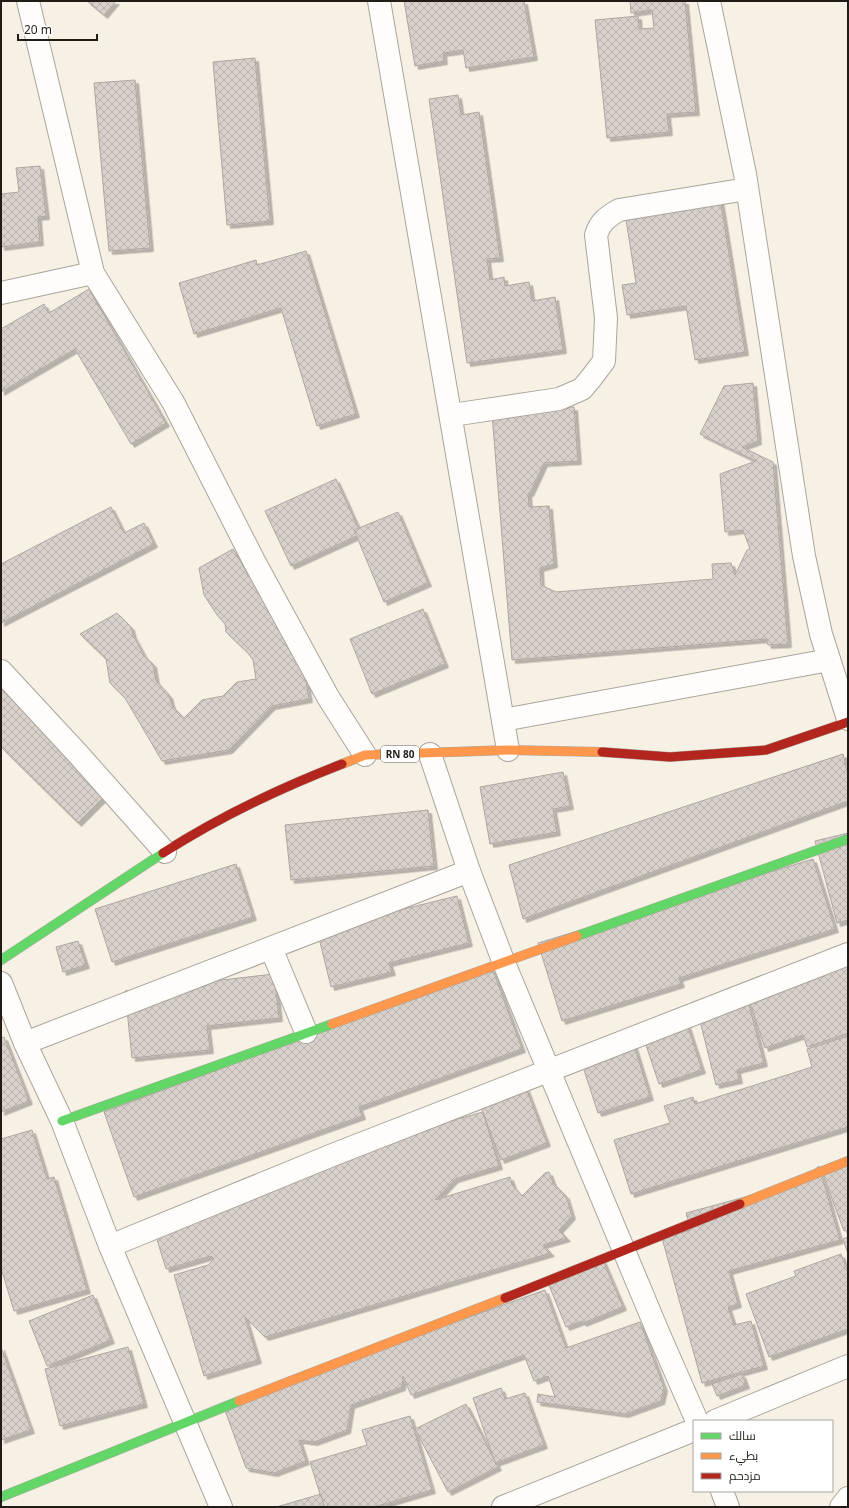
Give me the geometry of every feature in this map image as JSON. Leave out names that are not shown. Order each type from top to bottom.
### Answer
[{"type":"street","points":[[28,1],[93,273],[173,402],[254,561],[328,697],[365,755]]},
{"type":"street","points":[[379,1],[452,415],[508,750]]},
{"type":"street","points":[[709,1],[747,188],[804,556],[820,634],[848,721]]},
{"type":"street","points":[[452,415],[559,399],[582,389],[592,378],[604,361],[606,318],[596,235],[598,226],[606,218],[619,210],[747,188]]},
{"type":"street","points":[[1,293],[93,273]]},
{"type":"street","points":[[503,720],[829,660]]},
{"type":"street","points":[[1,671],[166,852]]},
{"type":"street","name":"RN 80","points":[[1,960],[166,852],[235,811],[314,775],[365,755],[430,754],[508,750],[606,752],[670,757],[766,750],[848,721]]},
{"type":"street","points":[[430,754],[469,871],[504,963],[697,1420]]},
{"type":"street","points":[[62,1120],[848,839]]},
{"type":"street","points":[[25,1043],[469,871]]},
{"type":"street","points":[[271,948],[306,1032]]},
{"type":"street","points":[[110,1246],[548,1070],[848,954]]},
{"type":"street","points":[[1,983],[25,1043],[62,1120],[110,1246],[221,1507]]},
{"type":"street","points":[[1,1497],[186,1422],[625,1251],[848,1161]]},
{"type":"street","points":[[717,1420],[848,1366]]},
{"type":"street","points":[[503,1507],[693,1430]]},
{"type":"street","points":[[722,1492],[728,1507]]},
{"type":"street","points":[[841,1507],[848,1498]]},
{"type":"building","points":[[87,1],[116,1],[104,15]]},
{"type":"building","points":[[404,1],[524,1],[534,57],[466,68],[463,50],[443,53],[444,61],[415,66]]},
{"type":"building","points":[[630,1],[685,1],[696,112],[667,114],[669,132],[607,138],[595,20],[638,16],[639,29],[654,28],[652,10],[631,13]]},
{"type":"building","points":[[255,58],[270,221],[227,225],[213,62]]},
{"type":"building","points":[[135,80],[150,248],[109,251],[94,83]]},
{"type":"building","points":[[458,95],[461,115],[479,112],[500,258],[487,259],[490,280],[504,277],[505,286],[529,282],[532,301],[555,297],[563,350],[467,363],[429,99]]},
{"type":"building","points":[[40,166],[46,216],[38,217],[40,242],[1,247],[1,194],[19,192],[16,168]]},
{"type":"building","points":[[719,192],[745,352],[695,360],[686,306],[627,315],[622,285],[636,283],[624,207]]},
{"type":"building","points":[[306,251],[356,414],[317,426],[281,308],[194,334],[179,283],[256,260],[257,265]]},
{"type":"building","points":[[89,289],[166,423],[131,444],[75,349],[1,392],[1,329],[44,304],[49,313]]},
{"type":"building","points":[[753,383],[758,441],[742,447],[773,462],[788,644],[768,645],[766,639],[512,660],[492,414],[574,407],[578,461],[544,463],[530,493],[528,493],[529,507],[549,506],[554,564],[540,568],[541,585],[556,592],[713,579],[712,564],[731,563],[735,575],[747,550],[750,549],[743,530],[725,532],[720,474],[756,461],[700,434],[724,386]]},
{"type":"building","points":[[336,479],[361,534],[291,566],[265,511]]},
{"type":"building","points":[[111,507],[124,533],[144,523],[154,544],[1,623],[1,564]]},
{"type":"building","points":[[398,512],[428,583],[384,602],[354,530]]},
{"type":"building","points":[[233,549],[304,669],[309,699],[272,706],[229,750],[162,761],[125,698],[110,683],[106,659],[80,634],[117,613],[131,627],[133,635],[145,657],[153,664],[156,681],[169,695],[172,706],[184,718],[202,700],[223,696],[237,682],[256,679],[253,660],[248,653],[226,632],[225,624],[217,615],[204,595],[199,568]]},
{"type":"building","points":[[423,609],[445,664],[372,694],[350,639]]},
{"type":"building","points":[[1,684],[110,791],[78,823],[1,747]]},
{"type":"building","points":[[843,754],[848,775],[848,801],[523,919],[509,865]]},
{"type":"building","points":[[563,772],[570,806],[553,809],[557,832],[490,844],[480,787]]},
{"type":"building","points":[[428,810],[434,866],[291,880],[285,825]]},
{"type":"building","points":[[848,833],[848,920],[837,923],[815,841]]},
{"type":"building","points":[[813,859],[835,929],[679,978],[681,984],[562,1021],[538,943]]},
{"type":"building","points":[[236,864],[253,917],[112,962],[95,909]]},
{"type":"building","points":[[457,896],[469,943],[389,963],[392,972],[331,987],[317,930]]},
{"type":"building","points":[[78,941],[86,965],[63,972],[56,947]]},
{"type":"building","points":[[848,958],[848,1033],[807,1047],[803,1035],[765,1048],[746,991]]},
{"type":"building","points":[[492,968],[522,1049],[359,1107],[362,1116],[134,1197],[104,1112]]},
{"type":"building","points":[[274,974],[279,1018],[207,1026],[210,1050],[132,1058],[125,991]]},
{"type":"building","points":[[746,993],[764,1063],[737,1070],[739,1080],[716,1085],[696,1005]]},
{"type":"building","points":[[687,1024],[702,1070],[659,1084],[644,1039]]},
{"type":"building","points":[[848,1036],[848,1127],[631,1194],[614,1140],[670,1123],[664,1106],[693,1097],[695,1104],[812,1067],[807,1049]]},
{"type":"building","points":[[4,1037],[29,1101],[1,1112],[1,1038]]},
{"type":"building","points":[[633,1042],[650,1097],[598,1113],[580,1058]]},
{"type":"building","points":[[526,1088],[547,1143],[501,1160],[480,1105]]},
{"type":"building","points":[[483,1112],[499,1166],[455,1179],[435,1200],[510,1177],[513,1186],[522,1196],[545,1173],[549,1172],[553,1183],[566,1196],[572,1216],[559,1230],[567,1238],[543,1245],[551,1253],[265,1337],[245,1317],[258,1360],[204,1376],[174,1275],[208,1265],[214,1259],[211,1256],[166,1269],[151,1220],[429,1127]]},
{"type":"building","points":[[32,1130],[47,1179],[54,1177],[87,1290],[14,1311],[1,1268],[1,1139]]},
{"type":"building","points":[[848,1160],[848,1230],[844,1231],[821,1169]]},
{"type":"building","points":[[819,1166],[840,1240],[729,1271],[738,1304],[728,1307],[734,1325],[751,1321],[764,1366],[702,1383],[662,1238],[691,1230],[686,1213],[800,1182]]},
{"type":"building","points":[[848,1237],[848,1254],[843,1239]]},
{"type":"building","points":[[841,1254],[848,1273],[848,1329],[769,1357],[746,1294],[796,1276],[794,1271]]},
{"type":"building","points":[[601,1256],[623,1307],[583,1323],[582,1321],[566,1327],[546,1278]]},
{"type":"building","points":[[545,1290],[566,1348],[640,1322],[664,1388],[661,1401],[625,1414],[537,1402],[538,1394],[555,1397],[548,1376],[534,1381],[524,1355],[411,1395],[403,1376],[402,1387],[351,1405],[347,1430],[314,1442],[299,1440],[306,1461],[274,1473],[246,1468],[223,1405]]},
{"type":"building","points":[[93,1295],[111,1340],[47,1366],[29,1321]]},
{"type":"building","points":[[1,1347],[31,1430],[1,1440]]},
{"type":"building","points":[[128,1347],[144,1404],[60,1426],[45,1369]]},
{"type":"building","points":[[742,1374],[746,1385],[717,1396],[712,1384]]},
{"type":"building","points":[[501,1388],[505,1399],[525,1393],[544,1445],[495,1463],[473,1398]]},
{"type":"building","points":[[466,1404],[498,1467],[448,1492],[415,1429]]},
{"type":"building","points":[[410,1416],[432,1490],[374,1507],[324,1507],[310,1462],[367,1445],[362,1430]]},
{"type":"building","points":[[321,1494],[324,1507],[276,1507]]},
{"type":"traffic: fast","points":[[577,936],[848,839]]},
{"type":"traffic: fast","points":[[1,960],[163,853]]},
{"type":"traffic: fast","points":[[62,1121],[332,1024]]},
{"type":"traffic: fast","points":[[1,1497],[239,1401]]},
{"type":"traffic: slow","points":[[342,764],[365,755],[508,750],[602,752]]},
{"type":"traffic: slow","points":[[332,1024],[577,936]]},
{"type":"traffic: slow","points":[[740,1204],[848,1161]]},
{"type":"traffic: slow","points":[[239,1401],[505,1298]]},
{"type":"traffic: jam","points":[[602,752],[670,757],[766,750],[848,722]]},
{"type":"traffic: jam","points":[[163,853],[206,827],[250,804],[342,764]]},
{"type":"traffic: jam","points":[[505,1298],[740,1204]]}]
